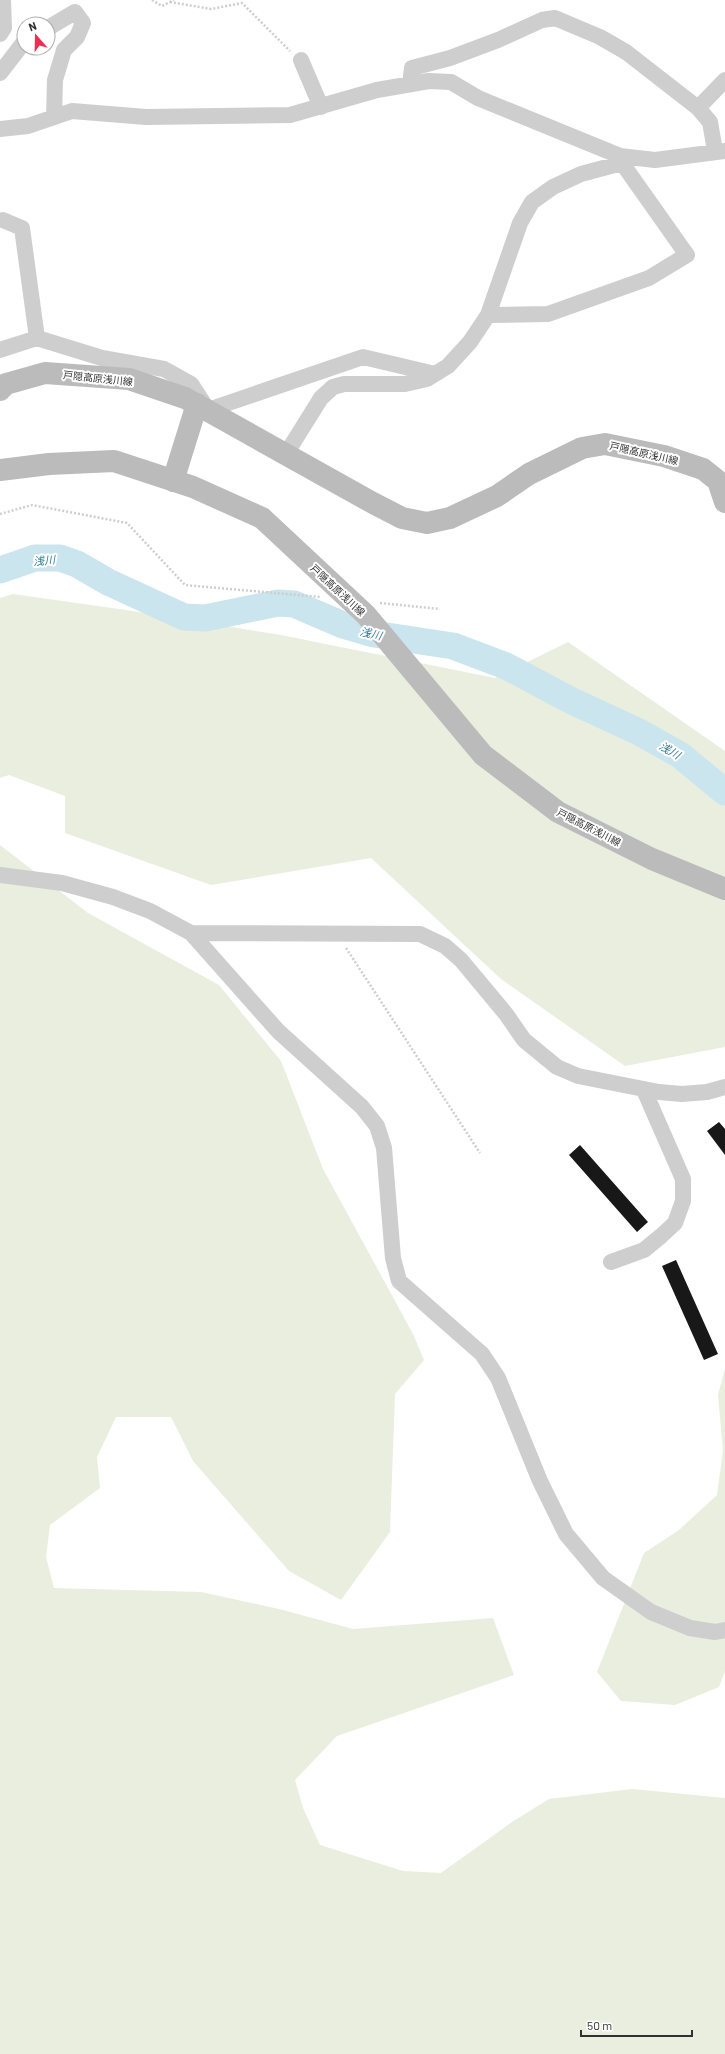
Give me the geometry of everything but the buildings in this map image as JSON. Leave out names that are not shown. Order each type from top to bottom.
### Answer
[{"type":"main road","name":"戸隠高原浅川線","points":[[0,390],[6,384],[45,373],[129,380],[185,398],[384,509],[402,518],[427,523],[450,518],[498,496],[529,474],[582,448],[605,444],[664,456],[703,469],[718,481],[725,502]]},
{"type":"main road","points":[[173,480],[202,407]]},
{"type":"main road","name":"戸隠高原浅川線","points":[[0,470],[49,464],[114,461],[193,487],[262,518],[366,615],[483,755],[558,812],[652,859],[725,889]]},
{"type":"street","points":[[0,34],[4,28],[3,0]]},
{"type":"street","points":[[54,117],[56,80],[64,50],[77,37],[83,23],[75,12],[56,23]]},
{"type":"street","points":[[286,454],[321,398],[333,387],[344,384],[405,384],[427,379],[448,366],[470,342],[488,316],[520,223],[532,202],[553,187],[582,174],[621,160],[654,160],[720,151],[710,122],[698,108],[626,52],[600,36],[555,18],[542,20],[498,40],[450,58],[412,68],[410,84]]},
{"type":"street","points":[[0,73],[16,52]]},
{"type":"street","points":[[301,60],[321,107]]},
{"type":"street","points":[[698,108],[725,80]]},
{"type":"street","points":[[0,129],[28,126],[72,111],[146,117],[290,115],[377,90],[429,81],[451,82],[478,98],[621,160],[687,255],[649,278],[548,314],[488,316]]},
{"type":"street","points":[[3,220],[22,228],[37,338]]},
{"type":"street","points":[[0,350],[37,338],[102,358],[164,369],[191,384],[202,407],[363,357],[435,374]]},
{"type":"street","points":[[0,876],[62,883],[113,897],[150,911],[191,933],[278,1031],[362,1107],[378,1126],[384,1148],[393,1258],[399,1281],[482,1354],[498,1378],[540,1481],[566,1534],[603,1578],[651,1612],[690,1628],[716,1632],[725,1630]]},
{"type":"street","points":[[191,933],[420,934],[445,946],[461,960],[501,1008],[524,1040],[557,1067],[578,1076],[644,1090],[682,1094],[707,1092],[725,1087]]},
{"type":"street","points":[[611,1262],[644,1250],[661,1236],[675,1223],[683,1201],[683,1180],[644,1090]]},
{"type":"path","points":[[152,0],[162,6],[174,0]]},
{"type":"path","points":[[170,2],[211,9],[242,3],[282,46],[301,60]]},
{"type":"path","points":[[0,514],[32,505],[127,523],[185,585],[320,597]]},
{"type":"path","points":[[376,603],[440,608]]},
{"type":"path","points":[[337,934],[480,1153]]},
{"type":"green space","points":[[13,594],[126,610],[281,635],[495,678],[568,642],[725,751],[725,1047],[625,1066],[501,979],[371,858],[211,885],[65,833],[65,796],[9,775],[0,778],[0,598]]},
{"type":"green space","points":[[0,845],[88,913],[219,985],[281,1061],[323,1169],[413,1334],[424,1360],[395,1394],[390,1532],[341,1600],[289,1571],[193,1461],[171,1417],[116,1417],[97,1457],[100,1488],[50,1525],[46,1557],[54,1588],[201,1592],[279,1609],[353,1629],[493,1618],[514,1675],[337,1736],[295,1780],[303,1808],[320,1845],[403,1871],[441,1873],[512,1822],[549,1799],[632,1789],[725,1798],[725,2054],[0,2054]]},
{"type":"green space","points":[[725,1368],[725,1671],[719,1687],[675,1705],[621,1701],[597,1672],[644,1553],[679,1530],[717,1495],[723,1451],[718,1395]]},
{"type":"waterway","name":"浅川","points":[[0,570],[35,558],[60,558],[77,564],[108,582],[184,617],[205,618],[278,603],[294,604],[343,625],[374,634],[453,646],[506,666],[570,700],[639,732],[680,755],[725,792]]}]
